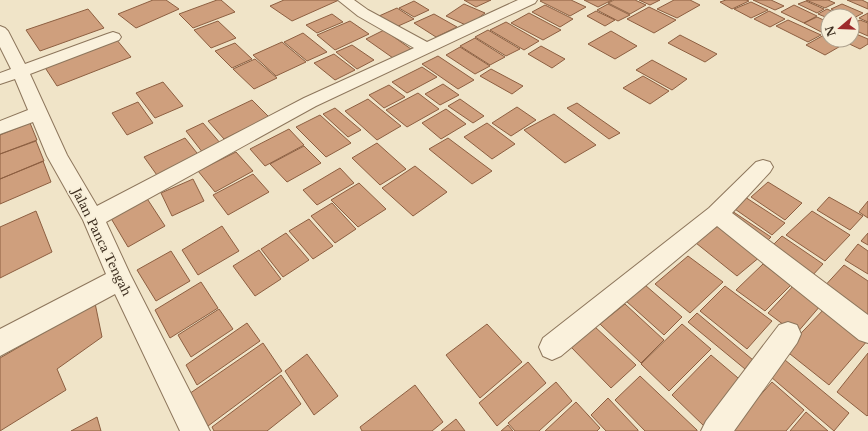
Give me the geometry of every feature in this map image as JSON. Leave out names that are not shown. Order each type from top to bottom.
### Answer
[{"type":"street","points":[[345,0],[363,13],[426,48]]},
{"type":"street","points":[[93,218],[155,187],[312,102],[360,78],[530,0]]},
{"type":"street","name":"Jalan Panca Tengah","points":[[0,31],[21,72],[57,156],[93,218],[120,279],[195,431]]},
{"type":"street","points":[[0,79],[113,38]]},
{"type":"street","points":[[0,128],[39,112]]},
{"type":"street","points":[[552,347],[716,214],[763,167]]},
{"type":"street","points":[[716,214],[868,331]]},
{"type":"street","points":[[0,343],[120,279]]},
{"type":"street","points":[[716,431],[788,334]]},
{"type":"building","points":[[153,0],[166,0],[179,9],[136,28],[118,14]]},
{"type":"building","points":[[217,0],[221,0],[235,12],[193,28],[179,14]]},
{"type":"building","points":[[284,0],[339,0],[292,21],[270,6]]},
{"type":"building","points":[[464,0],[491,0],[476,7]]},
{"type":"building","points":[[571,0],[586,7],[570,16],[540,1]]},
{"type":"building","points":[[584,0],[612,0],[598,7]]},
{"type":"building","points":[[614,0],[635,0],[646,5],[630,14],[608,3]]},
{"type":"building","points":[[639,0],[660,0],[650,5]]},
{"type":"building","points":[[674,0],[690,0],[700,5],[677,18],[657,9]]},
{"type":"building","points":[[726,0],[749,1],[732,9],[720,2]]},
{"type":"building","points":[[753,0],[771,0],[784,6],[775,10]]},
{"type":"building","points":[[806,0],[828,0],[835,3],[825,8]]},
{"type":"building","points":[[847,0],[862,0],[868,3],[868,9]]},
{"type":"building","points":[[414,1],[429,10],[414,17],[399,8]]},
{"type":"building","points":[[806,1],[822,8],[820,8],[820,11],[817,13],[798,4]]},
{"type":"building","points":[[751,2],[768,10],[751,18],[734,9]]},
{"type":"building","points":[[464,4],[485,13],[468,26],[446,16]]},
{"type":"building","points":[[608,4],[630,15],[618,21],[597,10]]},
{"type":"building","points":[[842,4],[851,8],[833,8]]},
{"type":"building","points":[[545,5],[573,19],[560,27],[532,12]]},
{"type":"building","points":[[794,5],[817,16],[804,23],[781,12]]},
{"type":"building","points":[[649,7],[676,20],[654,33],[627,19]]},
{"type":"building","points":[[397,8],[414,19],[396,27],[379,16]]},
{"type":"building","points":[[88,9],[104,28],[40,51],[26,30]]},
{"type":"building","points":[[596,11],[615,20],[605,26],[587,16]]},
{"type":"building","points":[[769,11],[785,19],[770,27],[754,19]]},
{"type":"building","points":[[529,13],[561,30],[543,40],[511,23]]},
{"type":"building","points":[[868,13],[868,22],[860,18]]},
{"type":"building","points":[[332,14],[343,22],[317,33],[306,25]]},
{"type":"building","points":[[434,14],[457,27],[436,37],[414,23]]},
{"type":"building","points":[[817,17],[820,18],[820,31],[804,23]]},
{"type":"building","points":[[788,20],[820,36],[808,42],[776,26]]},
{"type":"building","points":[[860,20],[868,23],[868,36],[860,32]]},
{"type":"building","points":[[218,21],[236,38],[211,48],[194,30]]},
{"type":"building","points":[[350,21],[369,34],[335,50],[317,35]]},
{"type":"building","points":[[506,22],[539,41],[524,50],[490,30]]},
{"type":"building","points":[[384,30],[411,49],[393,58],[366,39]]},
{"type":"building","points":[[488,30],[520,49],[506,56],[475,37]]},
{"type":"building","points":[[611,31],[637,46],[615,59],[588,44]]},
{"type":"building","points":[[303,33],[327,52],[307,61],[284,42]]},
{"type":"building","points":[[680,35],[717,54],[705,62],[668,43]]},
{"type":"building","points":[[860,36],[868,39],[868,44],[860,49],[858,48],[860,48]]},
{"type":"building","points":[[820,37],[820,48],[837,48],[825,55],[806,45]]},
{"type":"building","points":[[475,38],[505,57],[490,65],[460,46]]},
{"type":"building","points":[[116,39],[131,57],[57,86],[44,66]]},
{"type":"building","points":[[282,42],[306,62],[276,76],[253,55]]},
{"type":"building","points":[[235,43],[252,59],[232,68],[215,51]]},
{"type":"building","points":[[352,45],[374,60],[357,69],[336,52]]},
{"type":"building","points":[[541,46],[565,59],[552,68],[528,54]]},
{"type":"building","points":[[460,47],[490,66],[475,74],[446,55]]},
{"type":"building","points":[[334,54],[355,70],[335,80],[314,63]]},
{"type":"building","points":[[438,56],[474,80],[458,89],[422,64]]},
{"type":"building","points":[[255,59],[277,78],[254,89],[233,69]]},
{"type":"building","points":[[652,60],[687,79],[672,90],[636,70]]},
{"type":"building","points":[[422,67],[437,77],[407,93],[392,82]]},
{"type":"building","points":[[491,69],[523,86],[512,94],[480,76]]},
{"type":"building","points":[[643,76],[669,91],[650,104],[623,88]]},
{"type":"building","points":[[163,82],[183,106],[155,118],[136,93]]},
{"type":"building","points":[[443,84],[459,95],[440,105],[425,94]]},
{"type":"building","points":[[389,85],[405,97],[384,108],[369,95]]},
{"type":"building","points":[[418,93],[439,109],[407,127],[386,110]]},
{"type":"building","points":[[368,99],[401,126],[377,140],[345,111]]},
{"type":"building","points":[[460,99],[484,116],[473,123],[448,106]]},
{"type":"building","points":[[252,100],[269,117],[224,139],[208,121]]},
{"type":"building","points":[[138,102],[153,123],[127,135],[112,113]]},
{"type":"building","points":[[577,103],[620,133],[609,139],[567,108]]},
{"type":"building","points":[[517,107],[536,120],[511,136],[492,123]]},
{"type":"building","points":[[335,108],[361,130],[348,137],[323,114]]},
{"type":"building","points":[[446,109],[466,124],[441,139],[422,123]]},
{"type":"building","points":[[554,114],[596,145],[565,163],[524,130]]},
{"type":"building","points":[[320,115],[351,143],[326,157],[296,127]]},
{"type":"building","points":[[30,123],[37,140],[0,154],[0,135]]},
{"type":"building","points":[[203,123],[221,144],[203,153],[186,131]]},
{"type":"building","points":[[487,123],[515,144],[492,159],[464,137]]},
{"type":"building","points":[[289,129],[304,145],[265,166],[250,149]]},
{"type":"building","points":[[185,138],[201,158],[159,178],[144,157]]},
{"type":"building","points":[[448,138],[492,171],[472,184],[429,149]]},
{"type":"building","points":[[36,141],[44,161],[0,179],[0,154]]},
{"type":"building","points":[[377,143],[406,169],[380,185],[352,158]]},
{"type":"building","points":[[304,146],[321,163],[287,182],[270,164]]},
{"type":"building","points":[[236,152],[253,171],[215,192],[198,171]]},
{"type":"building","points":[[43,161],[51,182],[0,204],[0,179]]},
{"type":"building","points":[[415,166],[447,192],[413,216],[382,188]]},
{"type":"building","points":[[340,168],[354,183],[317,205],[303,190]]},
{"type":"building","points":[[253,174],[269,192],[228,215],[213,195]]},
{"type":"building","points":[[193,179],[204,201],[172,216],[161,193]]},
{"type":"building","points":[[768,182],[802,203],[785,220],[751,197]]},
{"type":"building","points":[[359,183],[386,209],[358,227],[331,200]]},
{"type":"building","points":[[146,197],[165,226],[128,247],[109,215]]},
{"type":"building","points":[[745,197],[785,223],[772,235],[732,207]]},
{"type":"building","points":[[829,197],[863,216],[850,230],[817,210]]},
{"type":"building","points":[[868,201],[868,218],[859,212]]},
{"type":"building","points":[[332,203],[356,229],[335,243],[311,216]]},
{"type":"building","points":[[36,211],[52,252],[0,278],[0,227]]},
{"type":"building","points":[[732,211],[771,237],[762,246],[724,219]]},
{"type":"building","points":[[812,211],[850,235],[825,261],[786,235]]},
{"type":"building","points":[[309,219],[333,246],[313,259],[289,231]]},
{"type":"building","points":[[719,225],[761,256],[737,276],[696,243]]},
{"type":"building","points":[[222,226],[239,251],[198,275],[182,250]]},
{"type":"building","points":[[286,233],[309,260],[283,277],[261,249]]},
{"type":"building","points":[[868,233],[868,245],[861,241]]},
{"type":"building","points":[[782,236],[823,264],[811,277],[770,248]]},
{"type":"building","points":[[858,244],[868,251],[868,274],[845,260]]},
{"type":"building","points":[[259,250],[281,279],[255,296],[233,266]]},
{"type":"building","points":[[171,251],[190,281],[156,301],[137,270]]},
{"type":"building","points":[[688,256],[723,282],[690,313],[655,284]]},
{"type":"building","points":[[763,264],[791,285],[765,311],[736,290]]},
{"type":"building","points":[[844,265],[868,281],[868,323],[821,290]]},
{"type":"building","points":[[201,282],[218,308],[170,338],[155,310]]},
{"type":"building","points":[[645,285],[682,317],[664,335],[626,301]]},
{"type":"building","points":[[794,285],[821,305],[796,334],[768,313]]},
{"type":"building","points":[[725,286],[772,321],[747,349],[700,311]]},
{"type":"building","points":[[95,303],[102,337],[57,369],[66,390],[0,431],[0,358]]},
{"type":"building","points":[[625,304],[664,340],[641,363],[600,324]]},
{"type":"building","points":[[826,307],[868,337],[868,340],[829,385],[785,350]]},
{"type":"building","points":[[219,309],[233,329],[191,357],[178,335]]},
{"type":"building","points":[[697,313],[753,360],[745,369],[688,322]]},
{"type":"building","points":[[247,323],[260,341],[197,385],[186,365]]},
{"type":"building","points":[[487,324],[522,362],[480,398],[446,355]]},
{"type":"building","points":[[682,324],[711,349],[669,391],[641,364]]},
{"type":"building","points":[[594,326],[636,365],[611,388],[570,346]]},
{"type":"building","points":[[263,343],[282,371],[204,429],[186,396]]},
{"type":"building","points":[[868,353],[868,415],[867,416],[837,392]]},
{"type":"building","points":[[307,354],[338,396],[314,415],[285,371]]},
{"type":"building","points":[[711,355],[744,383],[705,427],[672,395]]},
{"type":"building","points":[[779,355],[849,413],[834,431],[764,371]]},
{"type":"building","points":[[528,362],[546,383],[497,426],[479,403]]},
{"type":"building","points":[[281,375],[301,404],[267,431],[214,431],[212,427]]},
{"type":"building","points":[[640,376],[697,431],[645,431],[615,400]]},
{"type":"building","points":[[556,382],[572,401],[539,431],[515,431],[508,423]]},
{"type":"building","points":[[772,382],[804,410],[786,431],[732,431],[730,429]]},
{"type":"building","points":[[415,385],[443,422],[432,431],[362,431],[360,427]]},
{"type":"building","points":[[608,398],[638,431],[606,431],[591,415]]},
{"type":"building","points":[[576,402],[600,428],[597,431],[545,431]]},
{"type":"building","points":[[806,412],[828,431],[790,431]]},
{"type":"building","points":[[97,417],[101,431],[71,431]]},
{"type":"building","points":[[456,419],[465,431],[441,431]]},
{"type":"building","points":[[508,425],[513,431],[501,431]]}]
